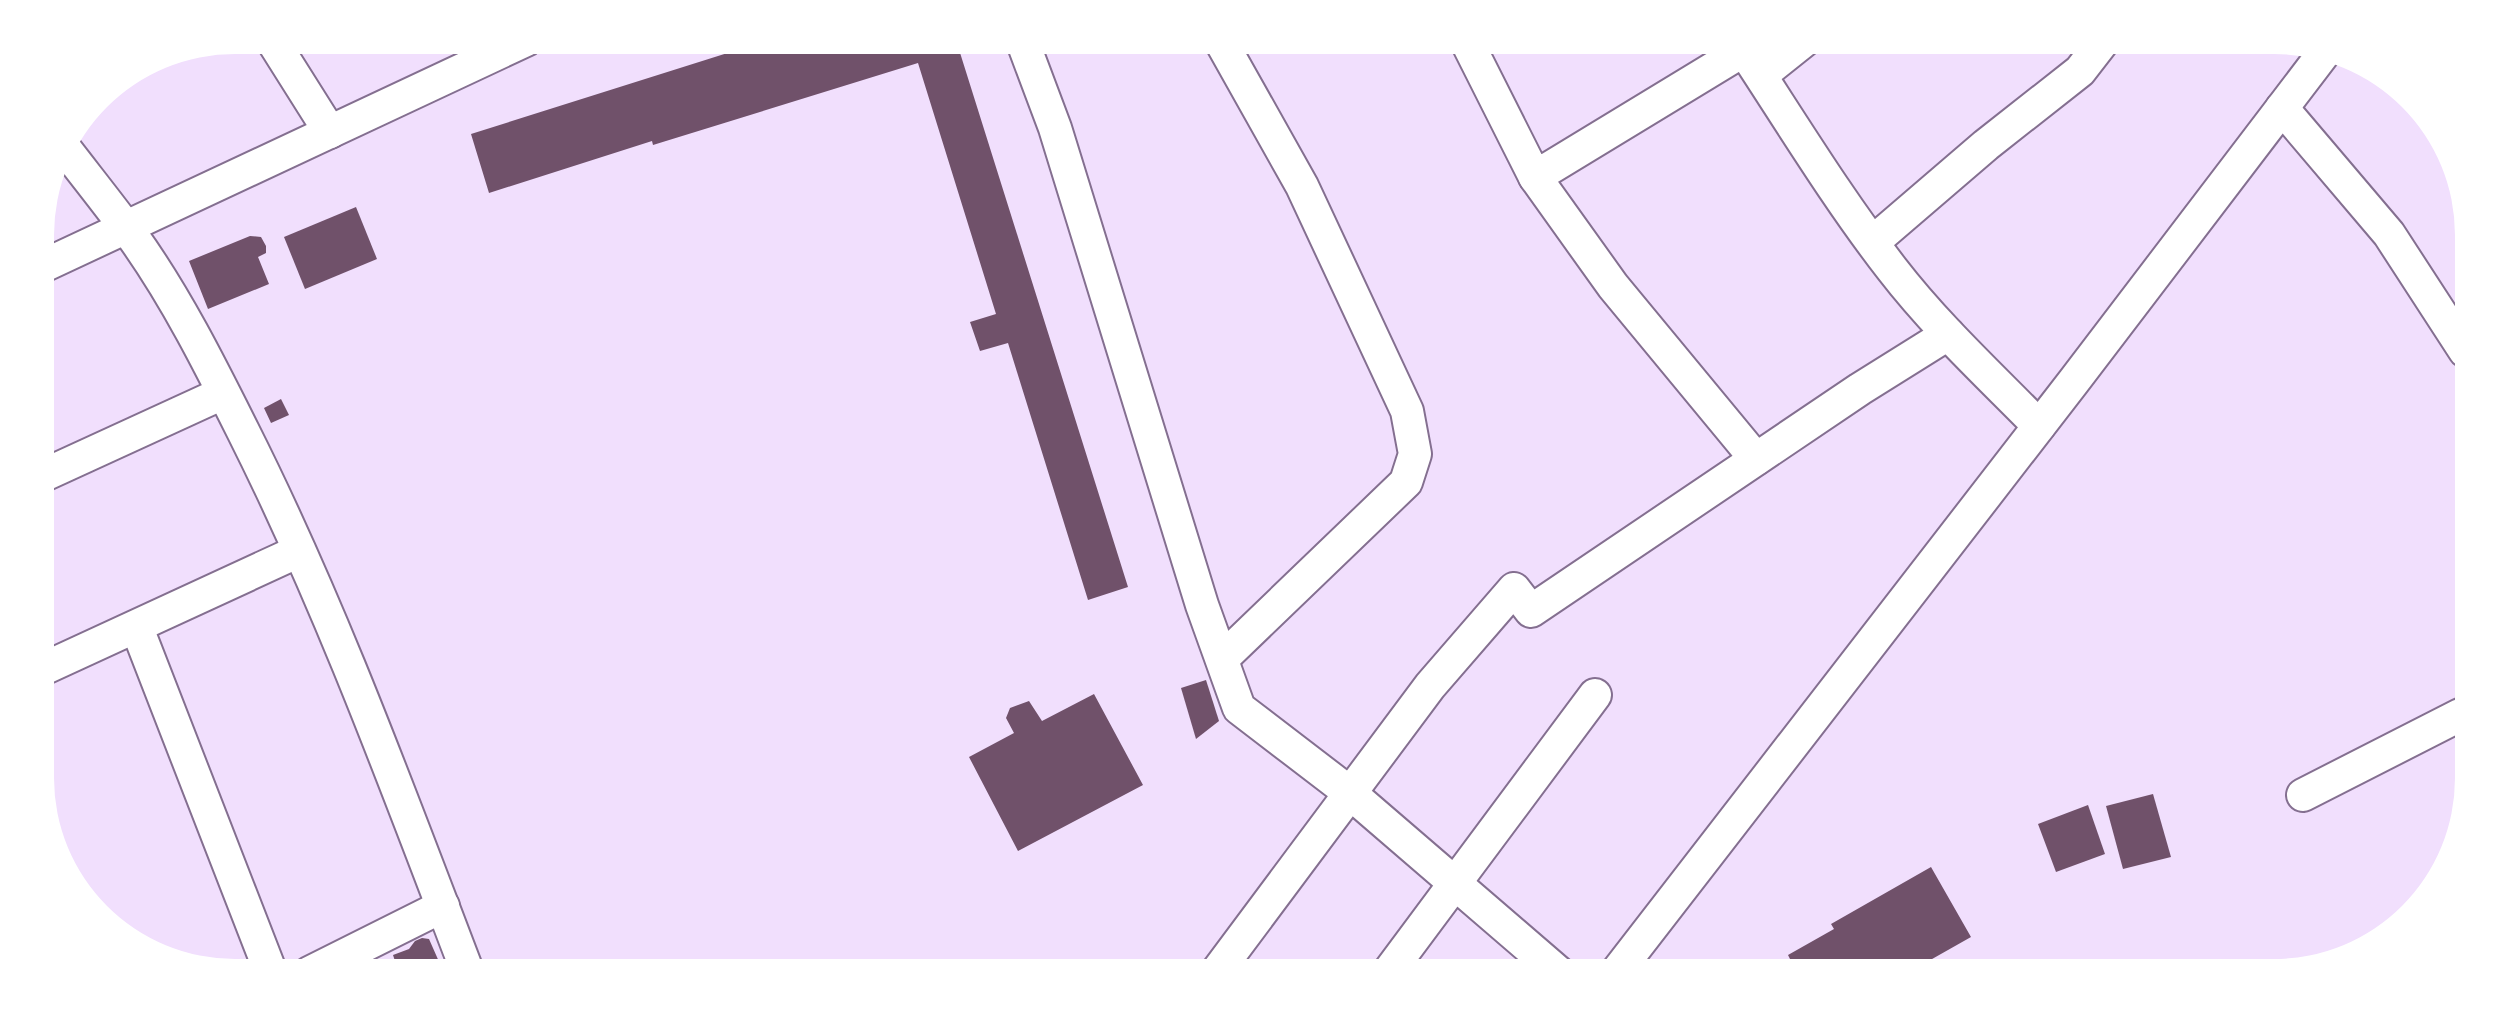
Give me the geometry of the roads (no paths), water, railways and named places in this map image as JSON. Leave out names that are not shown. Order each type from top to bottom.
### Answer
[{"type":"street","points":[[281,54],[330,132]]},
{"type":"street","points":[[54,261],[496,54]]},
{"type":"street","points":[[1027,54],[1055,128],[1202,605],[1239,708],[1350,793],[1543,959]]},
{"type":"street","points":[[1222,659],[1406,482],[1415,454],[1407,411],[1356,299],[1302,186],[1228,54]]},
{"type":"street","points":[[1473,54],[1535,177],[1613,286],[1756,459]]},
{"type":"street","points":[[1873,242],[1986,145],[2080,71],[2093,54]]},
{"type":"street","points":[[1535,177],[1748,55],[1893,270],[1948,334],[2039,426]]},
{"type":"street","points":[[1627,959],[2319,60]]},
{"type":"street","points":[[2282,108],[2389,234],[2455,336]]},
{"type":"street","points":[[72,158],[125,227],[199,346],[223,393],[299,551],[368,712],[463,959]]},
{"type":"street","points":[[1226,959],[1430,686],[1514,589],[1531,611],[1948,334]]},
{"type":"street","points":[[54,470],[223,393]]},
{"type":"street","points":[[54,664],[299,551]]},
{"type":"street","points":[[137,628],[266,959]]},
{"type":"street","points":[[1398,959],[1595,695]]},
{"type":"street","points":[[2303,795],[2455,718]]},
{"type":"street","points":[[337,959],[443,906]]}]
